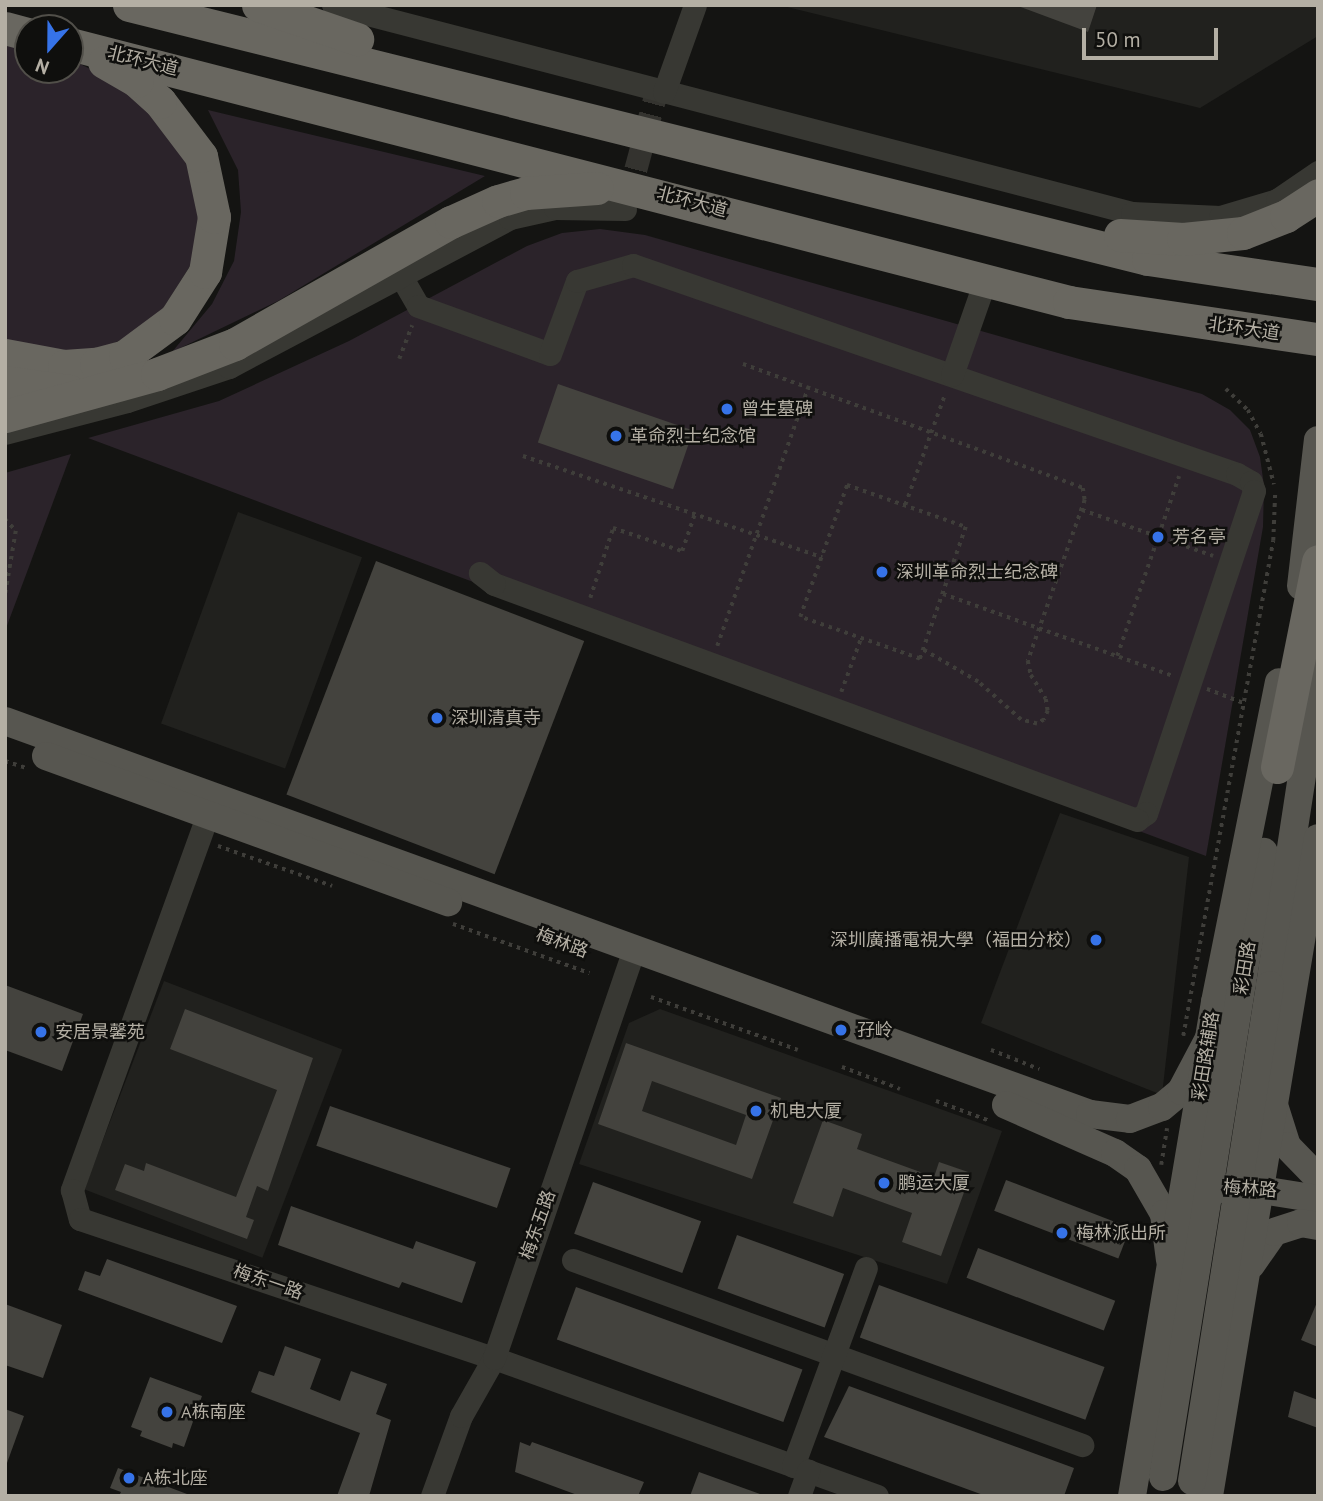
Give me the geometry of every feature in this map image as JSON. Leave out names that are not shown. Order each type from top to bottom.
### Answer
[{"type":"highway","points":[[130,5],[612,122],[1148,259],[1318,285]]},
{"type":"highway","points":[[258,5],[517,87],[612,122]]},
{"type":"highway","name":"北环大道","points":[[84,47],[653,191],[985,281],[1116,312],[1318,339]]},
{"type":"highway","points":[[5,355],[64,366],[96,365],[125,356],[175,319],[194,296],[212,247],[211,186],[201,156],[183,128],[137,82],[84,51]]},
{"type":"highway","points":[[5,416],[110,388],[235,344],[451,222],[498,201],[564,188],[653,191]]},
{"type":"highway","points":[[1020,226],[1214,238],[1265,225],[1318,195]]},
{"type":"highway","points":[[5,382],[66,391],[110,388]]},
{"type":"highway","points":[[1277,767],[1318,561]]},
{"type":"main road","name":"彩田路","points":[[1161,1486],[1277,767],[1295,620],[1313,506],[1318,440]]},
{"type":"main road","name":"彩田路辅路","points":[[1132,1496],[1208,1040],[1270,718],[1295,620]]},
{"type":"main road","name":"彩田路","points":[[1197,1491],[1318,672]]},
{"type":"main road","name":"梅林路","points":[[5,721],[211,807]]},
{"type":"main road","name":"梅林路","points":[[5,741],[211,807],[1025,1102],[1138,1169],[1159,1204],[1170,1236],[1170,1259]]},
{"type":"main road","points":[[1197,1491],[1247,1274],[1265,1135],[1316,844],[1318,782]]},
{"type":"main road","name":"梅林路","points":[[1025,1102],[1130,1119],[1162,1107],[1181,1091],[1208,1040]]},
{"type":"main road","points":[[1273,1090],[1283,1140],[1318,1178]]},
{"type":"main road","points":[[1194,1130],[1210,1152],[1230,1159],[1252,1152],[1265,1135]]},
{"type":"main road","name":"梅林路","points":[[1182,1193],[1223,1186],[1260,1188],[1318,1199]]},
{"type":"main road","points":[[1247,1274],[1274,1232],[1301,1223],[1318,1226]]},
{"type":"street","points":[[333,5],[1101,206],[1161,217],[1220,217],[1252,209],[1277,200],[1318,172]]},
{"type":"street","points":[[664,92],[695,5]]},
{"type":"street","points":[[5,433],[127,401],[229,367],[402,278],[510,218],[555,208],[625,209]]},
{"type":"street","points":[[402,278],[418,306],[550,354],[577,281],[633,265],[1186,456],[1251,482],[1252,502],[1232,563],[1146,813],[1137,820],[494,584],[480,573]]},
{"type":"street","points":[[952,375],[985,281]]},
{"type":"street","name":"梅东一路","points":[[211,807],[72,1190],[80,1219],[494,1358],[877,1496]]},
{"type":"street","name":"梅东五路","points":[[432,1496],[461,1416],[494,1358],[631,958]]},
{"type":"street","points":[[573,1259],[1082,1445]]},
{"type":"street","points":[[799,1496],[800,1469],[834,1355],[866,1268]]},
{"type":"path","points":[[399,359],[418,306]]},
{"type":"path","points":[[743,364],[1076,483],[1086,493],[1028,661],[1048,711],[1037,724],[1021,720],[978,682],[923,650]]},
{"type":"path","points":[[905,505],[952,375]]},
{"type":"path","points":[[711,663],[808,387]]},
{"type":"path","points":[[1180,1048],[1244,703],[1276,502],[1272,463],[1261,433],[1248,410],[1226,389]]},
{"type":"path","points":[[523,456],[822,557]]},
{"type":"path","points":[[1116,656],[1186,456]]},
{"type":"path","points":[[847,485],[966,527],[920,659],[800,617],[822,557],[847,485]]},
{"type":"path","points":[[1082,510],[1232,563]]},
{"type":"path","points":[[584,616],[612,528],[682,551],[695,513]]},
{"type":"path","points":[[5,519],[16,531],[5,597]]},
{"type":"path","points":[[943,594],[1244,703]]},
{"type":"path","points":[[835,708],[860,638]]},
{"type":"path","points":[[651,997],[798,1050]]},
{"type":"path","points":[[991,1051],[1048,1072]]},
{"type":"path","points":[[842,1067],[900,1089]]},
{"type":"path","points":[[936,1101],[996,1123]]},
{"type":"path","points":[[1159,1178],[1168,1119]]},
{"type":"shaded area","points":[[779,5],[1318,5],[1318,36],[1200,108]]},
{"type":"shaded area","points":[[5,44],[14,46],[14,84],[84,84],[84,66],[133,90],[198,174],[199,252],[152,326],[90,354],[5,341]]},
{"type":"shaded area","points":[[208,110],[485,176],[278,301],[172,352],[212,304],[234,261],[241,212],[238,170]]},
{"type":"shaded area","points":[[600,229],[645,235],[1202,394],[1230,410],[1250,430],[1260,457],[1264,486],[1263,527],[1206,856],[88,438],[219,401],[349,341],[527,246],[562,233]]},
{"type":"shaded area","points":[[71,454],[5,631],[5,473]]},
{"type":"shaded area","points":[[238,512],[362,557],[285,769],[161,723]]},
{"type":"shaded area","name":"深圳廣播電視大學（福田分校）","points":[[1060,813],[1189,857],[1162,1095],[981,1023]]},
{"type":"shaded area","points":[[164,981],[342,1049],[262,1258],[84,1189]]},
{"type":"shaded area","points":[[660,1009],[1002,1131],[947,1284],[579,1164],[629,1023]]},
{"type":"building","points":[[1015,5],[1097,5],[1088,32]]},
{"type":"building","name":"革命烈士纪念馆","points":[[558,384],[693,431],[673,489],[538,443]]},
{"type":"building","name":"深圳清真寺","points":[[376,561],[584,641],[495,874],[286,794]]},
{"type":"building","name":"安居景馨苑","points":[[5,985],[83,1014],[62,1071],[5,1050]]},
{"type":"building","points":[[185,1009],[313,1058],[268,1191],[257,1186],[246,1217],[254,1220],[247,1239],[115,1190],[125,1164],[144,1171],[146,1163],[236,1197],[277,1090],[170,1049]]},
{"type":"building","name":"机电大厦","points":[[626,1043],[781,1098],[752,1179],[598,1124]],"holes":[[[652,1081],[746,1115],[736,1145],[642,1111]]]},
{"type":"building","points":[[330,1106],[511,1168],[497,1208],[316,1146]]},
{"type":"building","name":"鹏运大厦","points":[[823,1120],[862,1134],[857,1149],[934,1177],[939,1162],[971,1173],[941,1256],[902,1242],[912,1213],[843,1188],[833,1217],[793,1203]]},
{"type":"building","points":[[1006,1180],[1130,1228],[1118,1258],[994,1211]]},
{"type":"building","points":[[593,1182],[701,1221],[682,1273],[574,1234]]},
{"type":"building","points":[[291,1206],[413,1249],[416,1241],[476,1262],[462,1303],[402,1282],[399,1288],[278,1245]]},
{"type":"building","points":[[737,1235],[844,1274],[825,1328],[718,1289]]},
{"type":"building","points":[[978,1248],[1115,1301],[1104,1331],[967,1278]]},
{"type":"building","points":[[107,1259],[237,1306],[222,1343],[78,1290],[85,1271],[100,1276]]},
{"type":"building","points":[[879,1285],[1105,1367],[1085,1420],[860,1338]]},
{"type":"building","points":[[576,1287],[802,1369],[783,1422],[557,1340]]},
{"type":"building","points":[[1318,1300],[1318,1347],[1301,1340]]},
{"type":"building","points":[[5,1304],[62,1325],[43,1378],[5,1365]]},
{"type":"building","points":[[285,1346],[321,1359],[310,1389],[340,1401],[351,1371],[387,1384],[376,1414],[391,1420],[369,1496],[337,1496],[360,1433],[251,1392],[259,1371],[274,1376]]},
{"type":"building","name":"A栋南座","points":[[150,1377],[202,1396],[184,1447],[173,1443],[172,1448],[140,1436],[142,1431],[131,1427]]},
{"type":"building","points":[[849,1386],[1074,1468],[1064,1496],[986,1496],[824,1437]]},
{"type":"building","points":[[1294,1391],[1318,1400],[1318,1428],[1288,1417]]},
{"type":"building","points":[[5,1409],[24,1416],[7,1463],[5,1463]]},
{"type":"building","points":[[520,1442],[530,1446],[532,1442],[644,1482],[638,1496],[580,1496],[515,1472]]},
{"type":"building","name":"A栋北座","points":[[118,1468],[187,1494],[119,1496],[121,1492],[110,1488]]},
{"type":"building","points":[[699,1472],[760,1494],[760,1496],[690,1496]]},
{"type":"tunnel","points":[[627,202],[657,90]]},
{"type":"place","name":"曾生墓碑","points":[[727,409]]},
{"type":"place","name":"革命烈士纪念馆","points":[[616,436]]},
{"type":"place","name":"芳名亭","points":[[1158,537]]},
{"type":"place","name":"深圳革命烈士纪念碑","points":[[882,572]]},
{"type":"place","name":"深圳清真寺","points":[[437,718]]},
{"type":"place","name":"深圳廣播電視大學（福田分校）","points":[[1096,940]]},
{"type":"place","name":"孖岭","points":[[841,1030]]},
{"type":"place","name":"安居景馨苑","points":[[41,1032]]},
{"type":"place","name":"机电大厦","points":[[756,1111]]},
{"type":"place","name":"鹏运大厦","points":[[884,1183]]},
{"type":"place","name":"梅林派出所","points":[[1062,1233]]},
{"type":"place","name":"A栋南座","points":[[167,1412]]},
{"type":"place","name":"A栋北座","points":[[129,1478]]}]
